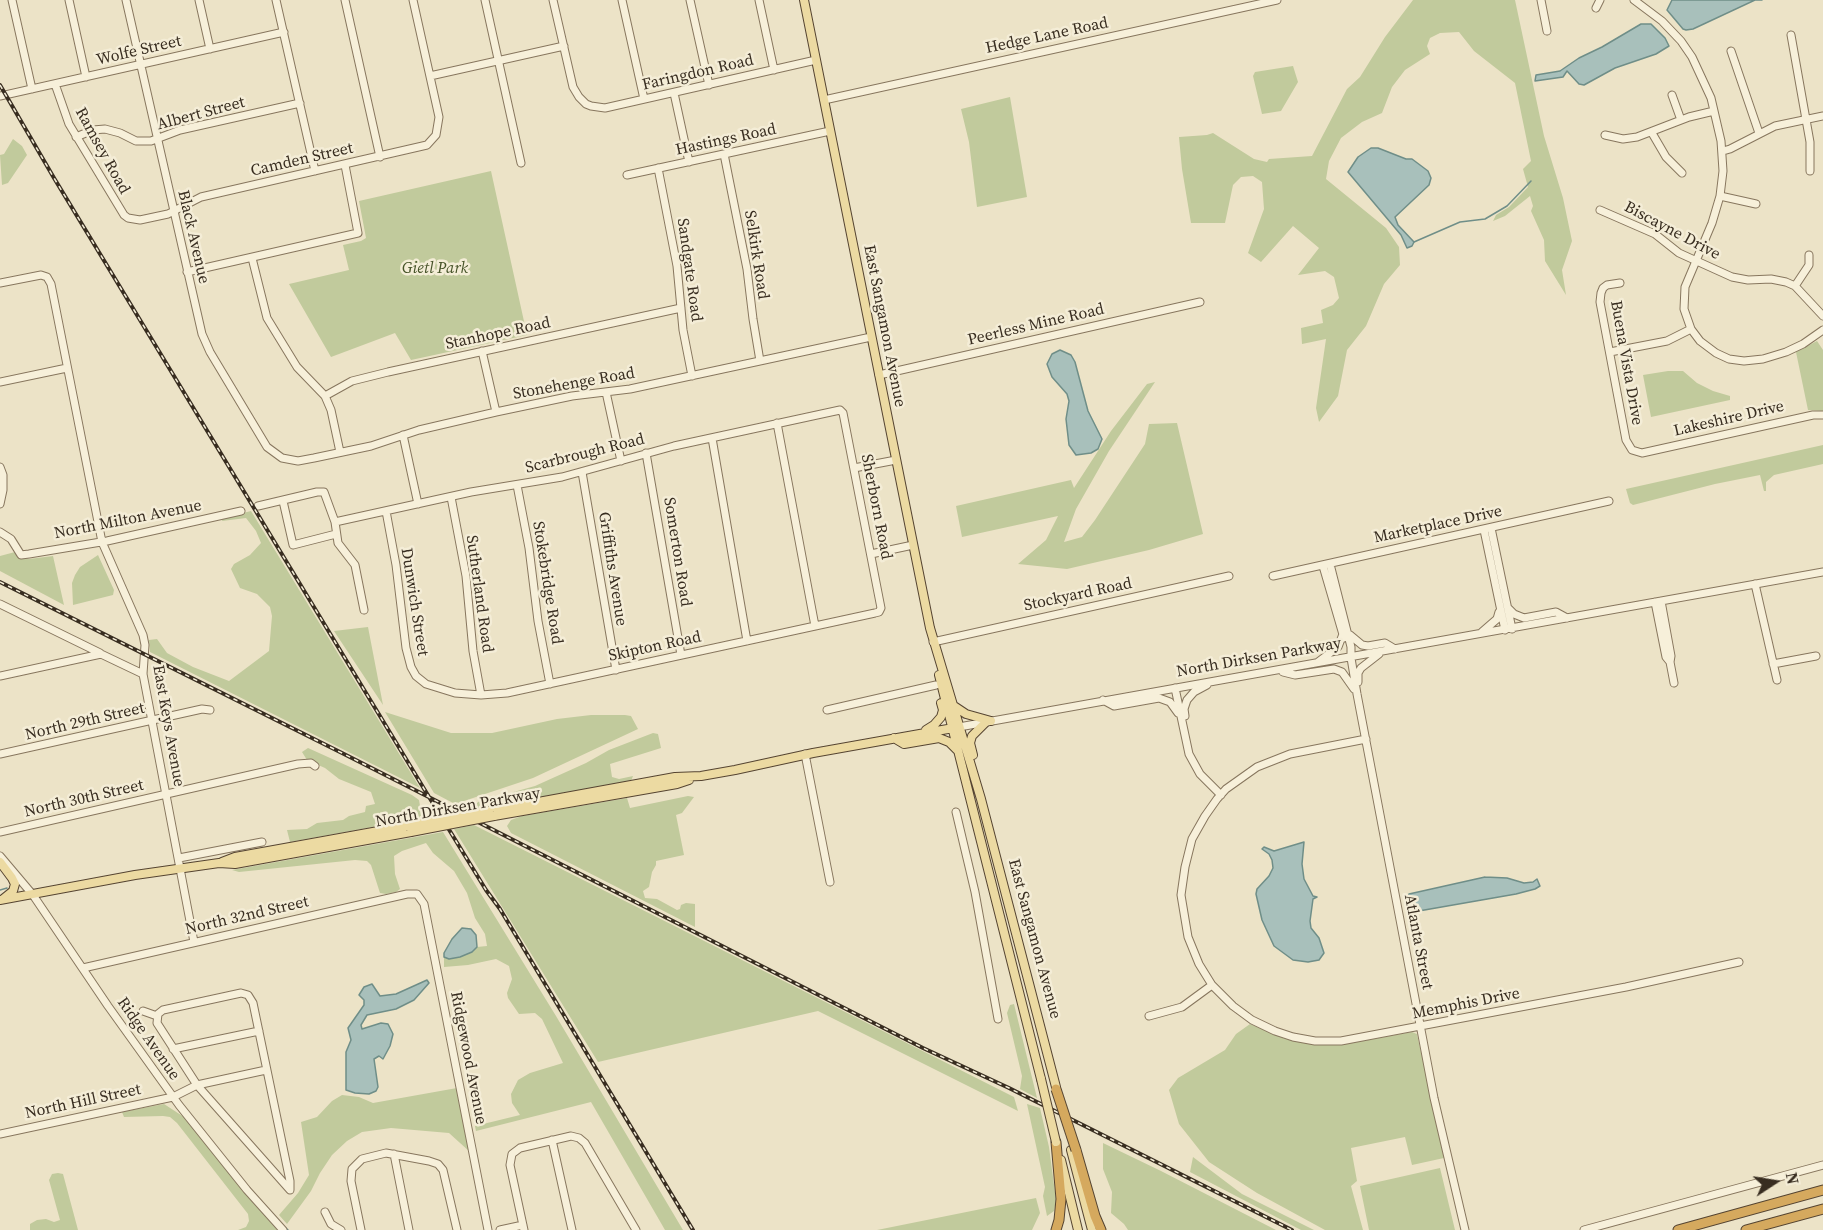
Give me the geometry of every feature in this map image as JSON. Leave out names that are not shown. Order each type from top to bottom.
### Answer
[{"type":"highway","points":[[1056,1088],[1101,1230]]},
{"type":"highway","points":[[1056,1142],[1061,1199],[1056,1230]]},
{"type":"highway","points":[[1678,1230],[1823,1190]]},
{"type":"highway","points":[[1746,1230],[1823,1209]]},
{"type":"main road","name":"East Sangamon Avenue","points":[[804,0],[933,642],[954,705],[957,750],[1078,1230]]},
{"type":"main road","name":"East Sangamon Avenue","points":[[938,658],[938,681],[981,799],[1056,1088]]},
{"type":"main road","points":[[919,734],[934,725],[942,715],[938,681]]},
{"type":"main road","points":[[954,705],[964,714],[989,722]]},
{"type":"main road","points":[[981,799],[980,782],[970,743],[972,736],[989,722]]},
{"type":"main road","name":"North Dirksen Parkway","points":[[1,900],[135,875],[219,863],[235,857],[408,829],[675,777],[701,776],[806,754],[956,728]]},
{"type":"main road","points":[[894,738],[904,744],[939,738],[949,741],[957,750]]},
{"type":"main road","points":[[0,862],[12,878],[15,887],[1,900]]},
{"type":"main road","points":[[1074,1150],[1092,1230]]},
{"type":"street","points":[[12,0],[32,89]]},
{"type":"street","points":[[69,0],[86,77]]},
{"type":"street","name":"Black Avenue","points":[[126,0],[199,325],[210,352],[267,447],[282,458]]},
{"type":"street","points":[[199,0],[210,49]]},
{"type":"street","points":[[276,0],[315,171]]},
{"type":"street","points":[[345,0],[380,157]]},
{"type":"street","points":[[413,0],[430,75],[564,46],[553,0]]},
{"type":"street","points":[[485,0],[521,163]]},
{"type":"street","points":[[622,0],[644,99]]},
{"type":"street","points":[[690,0],[709,85]]},
{"type":"street","points":[[759,0],[774,70]]},
{"type":"street","name":"Hedge Lane Road","points":[[824,100],[1276,0]]},
{"type":"street","points":[[1541,0],[1547,32]]},
{"type":"street","points":[[1596,8],[1600,0]]},
{"type":"street","points":[[1634,0],[1662,21],[1686,48],[1707,87],[1723,151],[1720,196],[1712,223],[1686,281],[1684,309],[1691,329],[1716,353],[1730,359],[1744,361],[1763,359],[1786,352],[1803,344],[1823,330]]},
{"type":"street","name":"Wolfe Street","points":[[0,96],[284,32]]},
{"type":"street","points":[[1791,35],[1807,120],[1810,171]]},
{"type":"street","name":"Faringdon Road","points":[[564,46],[573,87],[584,106],[605,108],[816,60]]},
{"type":"street","points":[[1731,51],[1759,133]]},
{"type":"street","name":"Camden Street","points":[[173,212],[201,197],[422,147],[438,136],[439,117],[430,75]]},
{"type":"street","name":"Ramsey Road","points":[[55,84],[63,110],[76,136],[124,215],[128,218],[140,219],[173,212]]},
{"type":"street","points":[[674,93],[689,162]]},
{"type":"street","points":[[1672,95],[1681,120]]},
{"type":"street","name":"Albert Street","points":[[76,136],[93,130],[105,129],[136,141],[147,142],[180,130],[300,103]]},
{"type":"street","points":[[1605,135],[1623,139],[1637,137],[1681,120],[1714,111]]},
{"type":"street","points":[[1723,151],[1775,126],[1823,116]]},
{"type":"street","name":"Hastings Road","points":[[627,175],[830,131]]},
{"type":"street","points":[[1652,132],[1666,157],[1682,173]]},
{"type":"street","name":"Selkirk Road","points":[[724,154],[747,269],[760,361]]},
{"type":"street","points":[[187,272],[358,233],[345,165]]},
{"type":"street","name":"Sandgate Road","points":[[658,168],[677,266],[692,376]]},
{"type":"street","points":[[1720,196],[1756,204]]},
{"type":"street","name":"Biscayne Drive","points":[[1600,210],[1655,234],[1679,253],[1740,279],[1756,281],[1776,279],[1795,286]]},
{"type":"street","points":[[1809,255],[1809,265],[1795,286],[1823,316]]},
{"type":"street","points":[[252,258],[263,306],[274,330],[297,367],[325,396],[331,410],[340,452]]},
{"type":"street","name":"East Keys Avenue","points":[[0,284],[38,275],[49,279],[52,288],[102,542],[143,635],[145,645],[143,674],[194,942]]},
{"type":"street","name":"Buena Vista Drive","points":[[1620,283],[1607,285],[1600,293],[1600,302],[1626,440],[1632,450],[1642,453]]},
{"type":"street","name":"Peerless Mine Road","points":[[879,375],[1200,302]]},
{"type":"street","name":"Stanhope Road","points":[[325,396],[352,381],[681,308]]},
{"type":"street","points":[[1610,352],[1667,341],[1691,329]]},
{"type":"street","name":"Stonehenge Road","points":[[282,458],[298,461],[371,446],[403,435],[495,412],[572,396],[692,376],[871,337]]},
{"type":"street","points":[[482,351],[495,412]]},
{"type":"street","points":[[0,382],[67,368]]},
{"type":"street","points":[[606,392],[621,461]]},
{"type":"street","name":"Scarbrough Road","points":[[335,522],[582,472],[646,453],[777,423],[842,411]]},
{"type":"street","name":"Sherborn Road","points":[[842,411],[880,610]]},
{"type":"street","name":"Lakeshire Drive","points":[[1642,453],[1813,415],[1823,416]]},
{"type":"street","points":[[777,423],[815,626]]},
{"type":"street","points":[[403,435],[418,504]]},
{"type":"street","points":[[712,438],[747,641]]},
{"type":"street","name":"Somerton Road","points":[[646,453],[681,655]]},
{"type":"street","points":[[854,468],[896,460]]},
{"type":"street","points":[[0,467],[3,490],[0,504]]},
{"type":"street","name":"Griffiths Avenue","points":[[582,472],[616,670]]},
{"type":"street","name":"Stokebridge Road","points":[[517,485],[550,684]]},
{"type":"street","points":[[258,506],[324,492],[335,522],[340,548],[355,565],[364,610]]},
{"type":"street","name":"Sutherland Road","points":[[451,497],[465,570],[473,651],[481,695]]},
{"type":"street","points":[[284,501],[293,545],[336,534]]},
{"type":"street","name":"Marketplace Drive","points":[[1273,576],[1609,501]]},
{"type":"street","name":"North Milton Avenue","points":[[0,532],[11,539],[21,555],[102,542],[241,511]]},
{"type":"street","name":"Dunwich Street","points":[[386,511],[409,662],[416,676],[433,687]]},
{"type":"street","points":[[1488,529],[1509,629]]},
{"type":"street","points":[[871,554],[913,545]]},
{"type":"street","name":"Atlanta Street","points":[[1327,565],[1345,633],[1351,647],[1357,694],[1420,1026],[1465,1230]]},
{"type":"street","name":"North Dirksen Parkway","points":[[956,728],[1823,572]]},
{"type":"street","name":"Stockyard Road","points":[[933,642],[1229,576]]},
{"type":"street","points":[[1757,584],[1777,680]]},
{"type":"street","points":[[1658,602],[1666,657],[1670,662],[1674,683]]},
{"type":"street","points":[[0,604],[143,674]]},
{"type":"street","points":[[1503,605],[1514,614],[1524,618],[1556,612],[1567,618]]},
{"type":"street","points":[[1479,635],[1497,619],[1503,605]]},
{"type":"street","name":"Skipton Road","points":[[433,687],[455,693],[481,695],[507,693],[875,613],[880,610]]},
{"type":"street","points":[[1316,664],[1338,647],[1345,633],[1360,645],[1385,643],[1395,649]]},
{"type":"street","points":[[1359,702],[1358,673],[1366,663],[1382,652]]},
{"type":"street","points":[[0,676],[101,654]]},
{"type":"street","points":[[1773,664],[1816,656]]},
{"type":"street","points":[[1279,670],[1295,675],[1329,669],[1340,670],[1349,679],[1357,694]]},
{"type":"street","points":[[1186,740],[1184,709],[1187,700],[1194,692],[1216,680]]},
{"type":"street","points":[[827,710],[938,681]]},
{"type":"street","points":[[1175,688],[1189,754],[1196,768],[1221,795]]},
{"type":"street","points":[[1103,700],[1114,706],[1159,698],[1170,702],[1181,717]]},
{"type":"street","name":"North 29th Street","points":[[0,754],[202,709],[210,710]]},
{"type":"street","name":"Memphis Drive","points":[[1366,739],[1297,752],[1276,758],[1251,771],[1221,795],[1205,816],[1192,839],[1181,895],[1184,923],[1190,942],[1199,964],[1212,985],[1233,1006],[1252,1020],[1279,1033],[1304,1040],[1341,1041],[1626,987],[1739,962]]},
{"type":"street","points":[[806,754],[830,882]]},
{"type":"street","name":"North 30th Street","points":[[0,832],[298,764],[311,763],[315,766]]},
{"type":"street","points":[[956,812],[973,883],[998,1019]]},
{"type":"street","points":[[179,858],[262,842]]},
{"type":"street","name":"Ridge Avenue","points":[[0,856],[33,895],[172,1097],[247,1190],[283,1230]]},
{"type":"street","name":"North 32nd Street","points":[[83,968],[407,894],[417,894]]},
{"type":"street","name":"Ridgewood Avenue","points":[[417,894],[424,904],[488,1230]]},
{"type":"street","points":[[1149,1016],[1182,1007],[1212,985]]},
{"type":"street","points":[[244,993],[252,1000],[290,1190],[197,1085],[157,1023],[157,1016],[163,1010],[244,993]]},
{"type":"street","points":[[143,1011],[157,1016]]},
{"type":"street","points":[[173,1049],[259,1030]]},
{"type":"street","name":"North Hill Street","points":[[0,1134],[172,1097],[197,1085],[267,1070]]},
{"type":"street","points":[[500,1230],[524,1228],[510,1158],[517,1149],[571,1136],[583,1140],[636,1230]]},
{"type":"street","points":[[552,1140],[572,1230]]},
{"type":"street","points":[[361,1230],[351,1181],[352,1169],[366,1156],[386,1152],[429,1161],[440,1167],[447,1178],[457,1230]]},
{"type":"street","points":[[394,1154],[409,1230]]},
{"type":"street","points":[[1584,1230],[1823,1165]]},
{"type":"street","points":[[326,1212],[331,1224],[341,1230]]},
{"type":"green space","points":[[1413,0],[1515,0],[1544,136],[1563,198],[1572,241],[1562,270],[1566,295],[1545,261],[1544,240],[1531,211],[1533,206],[1530,196],[1505,216],[1493,221],[1496,215],[1509,207],[1528,187],[1523,169],[1531,161],[1515,83],[1474,51],[1459,32],[1440,33],[1430,38],[1427,46],[1430,54],[1405,70],[1392,87],[1382,113],[1362,122],[1341,138],[1329,161],[1326,179],[1386,228],[1399,247],[1400,265],[1384,284],[1366,326],[1347,350],[1338,396],[1319,422],[1316,408],[1326,339],[1302,344],[1301,328],[1323,323],[1321,310],[1333,305],[1339,298],[1334,277],[1325,271],[1298,275],[1319,248],[1293,226],[1261,262],[1248,253],[1264,209],[1262,182],[1253,176],[1241,177],[1233,185],[1225,223],[1191,223],[1179,137],[1213,133],[1254,159],[1267,162],[1269,159],[1312,156],[1347,89],[1360,77],[1385,37]]},
{"type":"green space","points":[[1293,66],[1298,82],[1281,111],[1262,114],[1253,76],[1255,72]]},
{"type":"green space","points":[[1010,97],[1027,197],[977,207],[969,142],[961,109]]},
{"type":"green space","points":[[13,139],[22,146],[27,155],[8,183],[2,185],[0,155],[4,154]]},
{"type":"green space","name":"Gietl Park","points":[[491,171],[527,335],[411,360],[395,333],[331,357],[289,284],[349,270],[343,245],[366,238],[359,201]]},
{"type":"green space","points":[[1817,341],[1823,350],[1823,411],[1808,410],[1796,352]]},
{"type":"green space","points":[[1683,371],[1697,383],[1730,396],[1730,400],[1651,417],[1643,375]]},
{"type":"green space","points":[[1155,382],[1109,451],[1076,509],[1064,542],[1082,537],[1095,520],[1145,444],[1149,424],[1177,423],[1203,534],[1149,550],[1067,569],[1018,564],[1046,540],[1058,516],[962,537],[956,506],[1071,480],[1074,488],[1111,431],[1147,384]]},
{"type":"green space","points":[[1823,445],[1823,464],[1774,475],[1766,482],[1766,491],[1764,491],[1760,475],[1633,505],[1630,503],[1626,489]]},
{"type":"green space","points":[[251,511],[420,788],[150,652],[149,640],[157,639],[167,653],[193,667],[229,681],[269,651],[272,616],[270,607],[257,594],[240,588],[231,569],[234,564],[250,555],[261,543],[256,531],[246,518],[222,521],[223,518]]},
{"type":"green space","points":[[15,552],[18,556],[29,559],[53,556],[64,605],[0,571],[0,556]]},
{"type":"green space","points":[[98,555],[114,590],[113,595],[73,605],[72,583],[75,575],[80,567]]},
{"type":"green space","points":[[368,627],[383,705],[334,631]]},
{"type":"green space","points":[[385,712],[451,733],[492,733],[557,719],[591,715],[631,716],[638,729],[533,778],[455,804],[434,793]]},
{"type":"green space","points":[[653,733],[658,734],[661,748],[610,764],[612,777],[619,779],[633,776],[631,781],[472,809],[478,802],[535,786],[609,750]]},
{"type":"green space","points":[[308,748],[412,795],[419,800],[422,818],[290,842],[287,830],[307,829],[317,823],[343,820],[365,812],[366,806],[375,804],[371,792],[339,779],[325,768],[307,760],[302,752]]},
{"type":"green space","points":[[688,796],[694,797],[682,813],[676,815],[684,855],[656,861],[649,887],[643,891],[645,898],[657,899],[677,910],[686,903],[695,904],[695,927],[511,833],[507,826],[511,820],[522,816],[627,798],[630,808]]},
{"type":"green space","points":[[474,825],[1014,1097],[1018,1111],[818,1011],[598,1062],[454,829]]},
{"type":"green space","points":[[443,832],[683,1230],[665,1230],[591,1102],[476,1131],[475,1126],[520,1115],[512,1103],[511,1094],[518,1080],[530,1073],[563,1063],[542,1019],[535,1013],[519,1014],[508,998],[507,993],[512,979],[509,966],[496,959],[444,967],[444,957],[449,959],[472,952],[477,947],[487,946],[485,934],[475,918],[467,893],[454,871],[433,853],[426,843],[394,856],[395,874],[400,889],[386,894],[380,893],[371,865],[367,861],[355,860],[239,872],[232,870]]},
{"type":"green space","points":[[1014,1004],[1037,1098],[1020,1089],[1022,1076],[1007,1013],[1010,1005]]},
{"type":"green space","points":[[1250,1024],[1285,1039],[1324,1045],[1357,1042],[1412,1032],[1417,1034],[1444,1158],[1412,1165],[1405,1137],[1351,1148],[1357,1181],[1351,1186],[1363,1230],[1325,1230],[1257,1193],[1209,1162],[1179,1124],[1169,1090],[1178,1078],[1225,1050],[1236,1034]]},
{"type":"green space","points":[[457,1088],[470,1152],[449,1133],[391,1128],[362,1132],[347,1141],[332,1155],[311,1191],[287,1224],[279,1215],[298,1193],[309,1175],[301,1122],[317,1117],[332,1101],[342,1095],[359,1097],[373,1103]]},
{"type":"green space","points":[[164,1104],[184,1117],[254,1204],[279,1230],[238,1230],[246,1227],[249,1221],[248,1214],[170,1117],[124,1117],[122,1112]]},
{"type":"green space","points":[[1027,1104],[1040,1108],[1049,1147],[1056,1200],[1054,1211],[1047,1216],[1043,1196],[1045,1187]]},
{"type":"green space","points":[[1103,1143],[1276,1230],[1128,1230],[1111,1213],[1112,1192],[1103,1169]]},
{"type":"green space","points":[[1193,1157],[1242,1194],[1314,1230],[1301,1230],[1190,1172]]},
{"type":"green space","points":[[1440,1168],[1455,1230],[1369,1230],[1360,1186]]},
{"type":"green space","points":[[52,1174],[63,1174],[78,1230],[30,1230],[30,1224],[37,1220],[46,1219],[54,1222],[60,1220],[49,1180]]},
{"type":"green space","points":[[1036,1198],[1040,1213],[1032,1230],[877,1230]]},
{"type":"water","points":[[1672,0],[1755,0],[1693,29],[1686,30],[1667,10]]},
{"type":"water","points":[[1641,24],[1651,24],[1665,38],[1669,46],[1656,54],[1615,68],[1584,85],[1579,84],[1567,71],[1563,77],[1535,81],[1536,75],[1560,71]]},
{"type":"water","points":[[1371,148],[1378,148],[1406,159],[1412,159],[1428,171],[1431,178],[1429,185],[1395,217],[1398,225],[1414,242],[1407,248],[1401,235],[1348,172],[1358,157]]},
{"type":"water","points":[[1060,350],[1071,355],[1075,362],[1088,411],[1102,439],[1098,449],[1091,453],[1076,455],[1069,445],[1066,419],[1069,401],[1067,394],[1052,377],[1047,364],[1052,354]]},
{"type":"water","points":[[1304,842],[1302,864],[1304,879],[1313,896],[1317,897],[1313,899],[1311,928],[1319,938],[1324,953],[1319,960],[1308,962],[1293,960],[1274,946],[1262,920],[1256,894],[1257,889],[1273,868],[1269,854],[1262,849],[1264,847],[1274,851]]},
{"type":"water","points":[[1485,877],[1507,878],[1524,883],[1537,879],[1540,886],[1516,894],[1413,912],[1410,910],[1407,901],[1409,894]]},
{"type":"water","points":[[462,928],[471,929],[476,935],[477,947],[460,957],[449,959],[444,957],[452,939]]},
{"type":"water","points":[[427,980],[429,983],[414,1000],[396,1009],[367,1015],[361,1025],[362,1029],[381,1023],[388,1024],[393,1034],[390,1046],[383,1059],[379,1056],[374,1059],[378,1087],[376,1091],[369,1094],[346,1090],[346,1052],[351,1040],[348,1028],[364,1005],[364,1000],[359,995],[364,987],[372,984],[380,996],[396,994]]},
{"type":"waterway","points":[[1414,242],[1460,222],[1485,219],[1507,206],[1531,181]]},
{"type":"waterway","points":[[0,890],[7,888]]},
{"type":"railway","points":[[0,85],[54,178],[693,1230]]},
{"type":"railway","points":[[0,582],[923,1048],[1009,1088],[1292,1230]]}]
